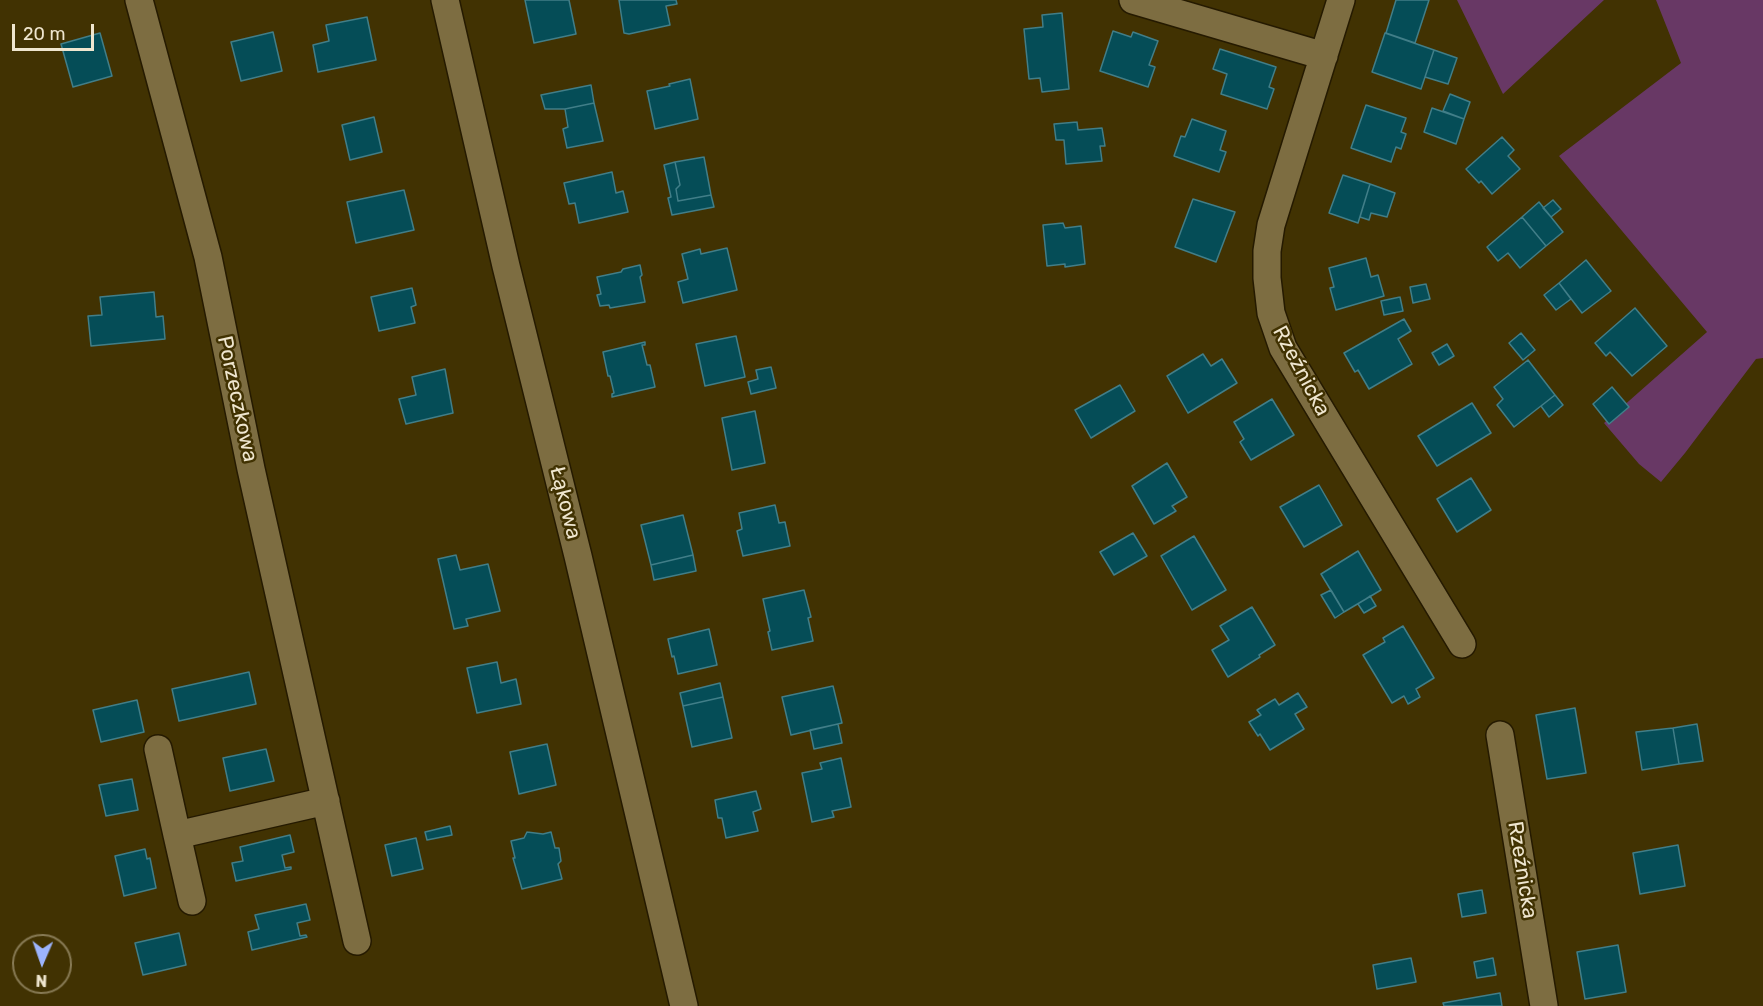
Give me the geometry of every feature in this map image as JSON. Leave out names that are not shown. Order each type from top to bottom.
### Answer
[{"type":"street","name":"Porzeczkowa","points":[[139,0],[208,257],[251,469],[357,941]]},
{"type":"street","name":"Łąkowa","points":[[445,0],[506,266],[583,576],[684,1006]]},
{"type":"street","points":[[1133,0],[1324,56]]},
{"type":"street","name":"Rzeźnicka","points":[[1341,0],[1271,225],[1267,251],[1271,314],[1283,348],[1462,644]]},
{"type":"street","name":"Rzeźnicka","points":[[1500,735],[1544,1006]]},
{"type":"street","points":[[158,749],[192,901]]},
{"type":"street","points":[[177,835],[326,801]]},
{"type":"shaded area","points":[[1457,0],[1604,0],[1503,94]]},
{"type":"shaded area","points":[[1656,0],[1763,0],[1763,358],[1756,359],[1661,482],[1639,464],[1604,423],[1707,332],[1559,156],[1681,63]]},
{"type":"building","points":[[525,0],[569,0],[576,34],[534,43]]},
{"type":"building","points":[[619,0],[676,0],[677,4],[666,6],[670,25],[629,34],[624,33]]},
{"type":"building","points":[[1396,0],[1429,0],[1415,43],[1386,33]]},
{"type":"building","points":[[1062,13],[1069,89],[1042,92],[1040,78],[1029,79],[1024,29],[1043,27],[1042,15]]},
{"type":"building","points":[[367,17],[376,60],[318,72],[313,45],[329,41],[326,25]]},
{"type":"building","points":[[1113,31],[1131,37],[1133,32],[1158,41],[1149,65],[1155,67],[1148,87],[1100,71]]},
{"type":"building","points":[[273,32],[282,71],[241,81],[231,42]]},
{"type":"building","points":[[100,33],[112,76],[73,87],[61,44]]},
{"type":"building","points":[[1385,33],[1434,50],[1421,89],[1372,72]]},
{"type":"building","points":[[1220,49],[1276,67],[1269,87],[1274,89],[1267,109],[1221,94],[1227,74],[1213,69]]},
{"type":"building","points":[[1434,50],[1457,58],[1448,84],[1425,77]]},
{"type":"building","points":[[690,79],[698,119],[655,129],[647,91]]},
{"type":"building","points":[[591,85],[594,103],[565,109],[545,109],[541,95]]},
{"type":"building","points":[[1450,94],[1470,102],[1464,119],[1443,111]]},
{"type":"building","points":[[594,103],[603,141],[567,148],[563,129],[568,127],[565,109]]},
{"type":"building","points":[[1366,105],[1406,118],[1401,132],[1406,134],[1401,149],[1396,147],[1391,162],[1351,148]]},
{"type":"building","points":[[1432,108],[1464,119],[1456,144],[1424,132]]},
{"type":"building","points":[[374,117],[382,152],[350,160],[342,125]]},
{"type":"building","points":[[1192,119],[1226,131],[1220,150],[1226,152],[1219,172],[1174,156],[1181,136],[1185,137]]},
{"type":"building","points":[[1077,122],[1078,130],[1102,128],[1105,146],[1100,146],[1102,161],[1066,164],[1064,140],[1056,140],[1054,124]]},
{"type":"building","points":[[1502,137],[1514,150],[1508,156],[1520,169],[1492,194],[1466,169]]},
{"type":"building","points":[[704,157],[711,195],[678,201],[676,189],[680,185],[675,162]]},
{"type":"building","points":[[675,162],[680,185],[676,189],[678,201],[711,195],[714,207],[672,215],[668,198],[671,197],[664,165]]},
{"type":"building","points":[[612,172],[616,193],[623,191],[628,212],[579,223],[575,203],[569,204],[564,183]]},
{"type":"building","points":[[1343,175],[1370,184],[1358,223],[1329,213]]},
{"type":"building","points":[[1370,184],[1395,193],[1387,217],[1371,213],[1369,220],[1360,217]]},
{"type":"building","points":[[404,190],[414,230],[356,243],[347,202]]},
{"type":"building","points":[[1193,199],[1235,212],[1216,262],[1175,247]]},
{"type":"building","points":[[1553,200],[1561,209],[1551,217],[1543,208]]},
{"type":"building","points":[[1539,202],[1563,232],[1546,246],[1522,217]]},
{"type":"building","points":[[1522,217],[1546,246],[1520,268],[1508,253],[1498,261],[1487,247]]},
{"type":"building","points":[[1063,223],[1065,228],[1081,226],[1085,264],[1065,267],[1065,264],[1047,266],[1043,225]]},
{"type":"building","points":[[727,248],[737,290],[683,303],[678,282],[688,279],[682,254],[700,249],[701,254]]},
{"type":"building","points":[[1366,258],[1371,277],[1378,275],[1384,296],[1336,310],[1330,288],[1334,287],[1329,268]]},
{"type":"building","points":[[1586,260],[1611,291],[1582,313],[1559,283]]},
{"type":"building","points":[[640,265],[645,302],[610,308],[609,305],[600,306],[597,295],[601,294],[597,277]]},
{"type":"building","points":[[1559,283],[1571,299],[1556,310],[1544,295]]},
{"type":"building","points":[[1426,284],[1430,299],[1413,303],[1410,287]]},
{"type":"building","points":[[412,288],[416,305],[411,307],[415,323],[379,331],[371,297]]},
{"type":"building","points":[[154,292],[156,317],[163,316],[165,339],[91,346],[88,316],[102,315],[100,297]]},
{"type":"building","points":[[1400,297],[1403,311],[1384,315],[1381,301]]},
{"type":"building","points":[[1635,308],[1667,346],[1632,376],[1610,352],[1606,356],[1595,343]]},
{"type":"building","points":[[1404,319],[1411,331],[1398,339],[1412,364],[1369,389],[1358,370],[1355,372],[1344,353]]},
{"type":"building","points":[[1521,333],[1535,350],[1523,360],[1509,343]]},
{"type":"building","points":[[736,336],[745,377],[705,386],[696,344]]},
{"type":"building","points":[[645,342],[645,345],[642,345],[655,387],[612,397],[614,393],[603,352]]},
{"type":"building","points":[[1447,344],[1454,356],[1439,365],[1432,353]]},
{"type":"building","points":[[1203,354],[1211,366],[1222,359],[1237,383],[1188,413],[1167,376]]},
{"type":"building","points":[[1528,360],[1555,395],[1514,427],[1497,405],[1503,399],[1494,387]]},
{"type":"building","points":[[771,367],[776,388],[751,394],[748,382],[758,379],[756,370]]},
{"type":"building","points":[[445,369],[453,413],[406,424],[399,399],[416,395],[412,377]]},
{"type":"building","points":[[1120,385],[1135,411],[1091,438],[1075,410]]},
{"type":"building","points":[[1612,387],[1629,407],[1609,424],[1593,404]]},
{"type":"building","points":[[1555,395],[1563,405],[1549,417],[1541,406]]},
{"type":"building","points":[[1272,399],[1294,435],[1251,460],[1240,442],[1244,439],[1234,422]]},
{"type":"building","points":[[1472,403],[1491,433],[1437,466],[1418,436]]},
{"type":"building","points":[[755,411],[765,463],[732,470],[722,418]]},
{"type":"building","points":[[1167,463],[1187,497],[1172,506],[1176,511],[1154,524],[1132,486]]},
{"type":"building","points":[[1471,478],[1491,510],[1457,532],[1437,499]]},
{"type":"building","points":[[1319,485],[1342,525],[1304,547],[1280,507]]},
{"type":"building","points":[[775,505],[779,523],[785,522],[790,546],[743,556],[737,531],[742,529],[739,513]]},
{"type":"building","points":[[683,515],[693,555],[651,565],[641,525]]},
{"type":"building","points":[[1133,533],[1147,556],[1114,575],[1100,552]]},
{"type":"building","points":[[1194,536],[1226,590],[1192,610],[1161,556]]},
{"type":"building","points":[[1358,551],[1381,590],[1344,612],[1321,574]]},
{"type":"building","points":[[456,555],[460,570],[488,564],[500,611],[466,619],[468,626],[454,629],[438,559]]},
{"type":"building","points":[[693,555],[696,571],[654,580],[651,565]]},
{"type":"building","points":[[804,590],[811,617],[808,618],[813,641],[772,650],[763,599]]},
{"type":"building","points":[[1331,590],[1344,612],[1335,618],[1321,595]]},
{"type":"building","points":[[1370,596],[1376,606],[1364,613],[1358,604]]},
{"type":"building","points":[[1252,607],[1275,645],[1228,677],[1212,650],[1229,640],[1220,626]]},
{"type":"building","points":[[1403,626],[1434,678],[1416,689],[1420,697],[1408,704],[1404,696],[1392,703],[1363,655],[1385,642],[1383,638]]},
{"type":"building","points":[[709,629],[717,665],[678,674],[668,639]]},
{"type":"building","points":[[497,662],[501,683],[516,679],[521,704],[477,713],[467,668]]},
{"type":"building","points":[[249,672],[256,704],[179,721],[172,689]]},
{"type":"building","points":[[720,683],[723,697],[683,706],[680,693]]},
{"type":"building","points":[[833,686],[842,723],[791,735],[782,697]]},
{"type":"building","points":[[1298,693],[1307,707],[1295,714],[1304,729],[1270,750],[1249,722],[1261,715],[1257,710],[1275,699],[1279,705]]},
{"type":"building","points":[[723,697],[732,738],[692,747],[683,706]]},
{"type":"building","points":[[137,700],[144,732],[101,742],[93,710]]},
{"type":"building","points":[[1575,708],[1586,773],[1547,779],[1536,715]]},
{"type":"building","points":[[838,724],[842,743],[814,749],[810,730]]},
{"type":"building","points":[[1697,724],[1703,761],[1679,764],[1673,728]]},
{"type":"building","points":[[1673,728],[1679,764],[1642,770],[1636,732]]},
{"type":"building","points":[[547,744],[556,785],[519,794],[510,752]]},
{"type":"building","points":[[266,749],[274,781],[230,791],[223,758]]},
{"type":"building","points":[[841,758],[851,807],[832,811],[834,817],[812,822],[802,773],[822,769],[820,763]]},
{"type":"building","points":[[132,779],[138,810],[106,816],[99,785]]},
{"type":"building","points":[[756,791],[761,809],[753,812],[758,831],[726,838],[722,818],[718,818],[715,800]]},
{"type":"building","points":[[450,826],[452,835],[427,840],[425,832]]},
{"type":"building","points":[[527,832],[543,834],[551,832],[555,848],[559,848],[561,861],[558,864],[562,879],[522,889],[513,858],[515,858],[511,841],[524,838]]},
{"type":"building","points":[[290,835],[294,852],[282,855],[285,868],[291,867],[291,869],[236,881],[232,863],[243,861],[240,847]]},
{"type":"building","points":[[416,838],[423,869],[392,876],[385,845]]},
{"type":"building","points":[[1678,845],[1685,886],[1640,894],[1633,853]]},
{"type":"building","points":[[145,849],[147,859],[150,858],[156,888],[124,896],[115,856]]},
{"type":"building","points":[[1482,890],[1486,913],[1462,917],[1458,894]]},
{"type":"building","points":[[306,904],[310,920],[297,923],[300,936],[306,935],[307,937],[252,950],[248,932],[259,929],[255,915]]},
{"type":"building","points":[[179,933],[186,965],[143,975],[135,943]]},
{"type":"building","points":[[1618,945],[1626,992],[1585,999],[1577,952]]},
{"type":"building","points":[[1411,958],[1416,982],[1377,989],[1373,965]]},
{"type":"building","points":[[1493,958],[1496,975],[1477,978],[1474,962]]},
{"type":"building","points":[[1500,993],[1502,1006],[1444,1006],[1443,1003]]}]
